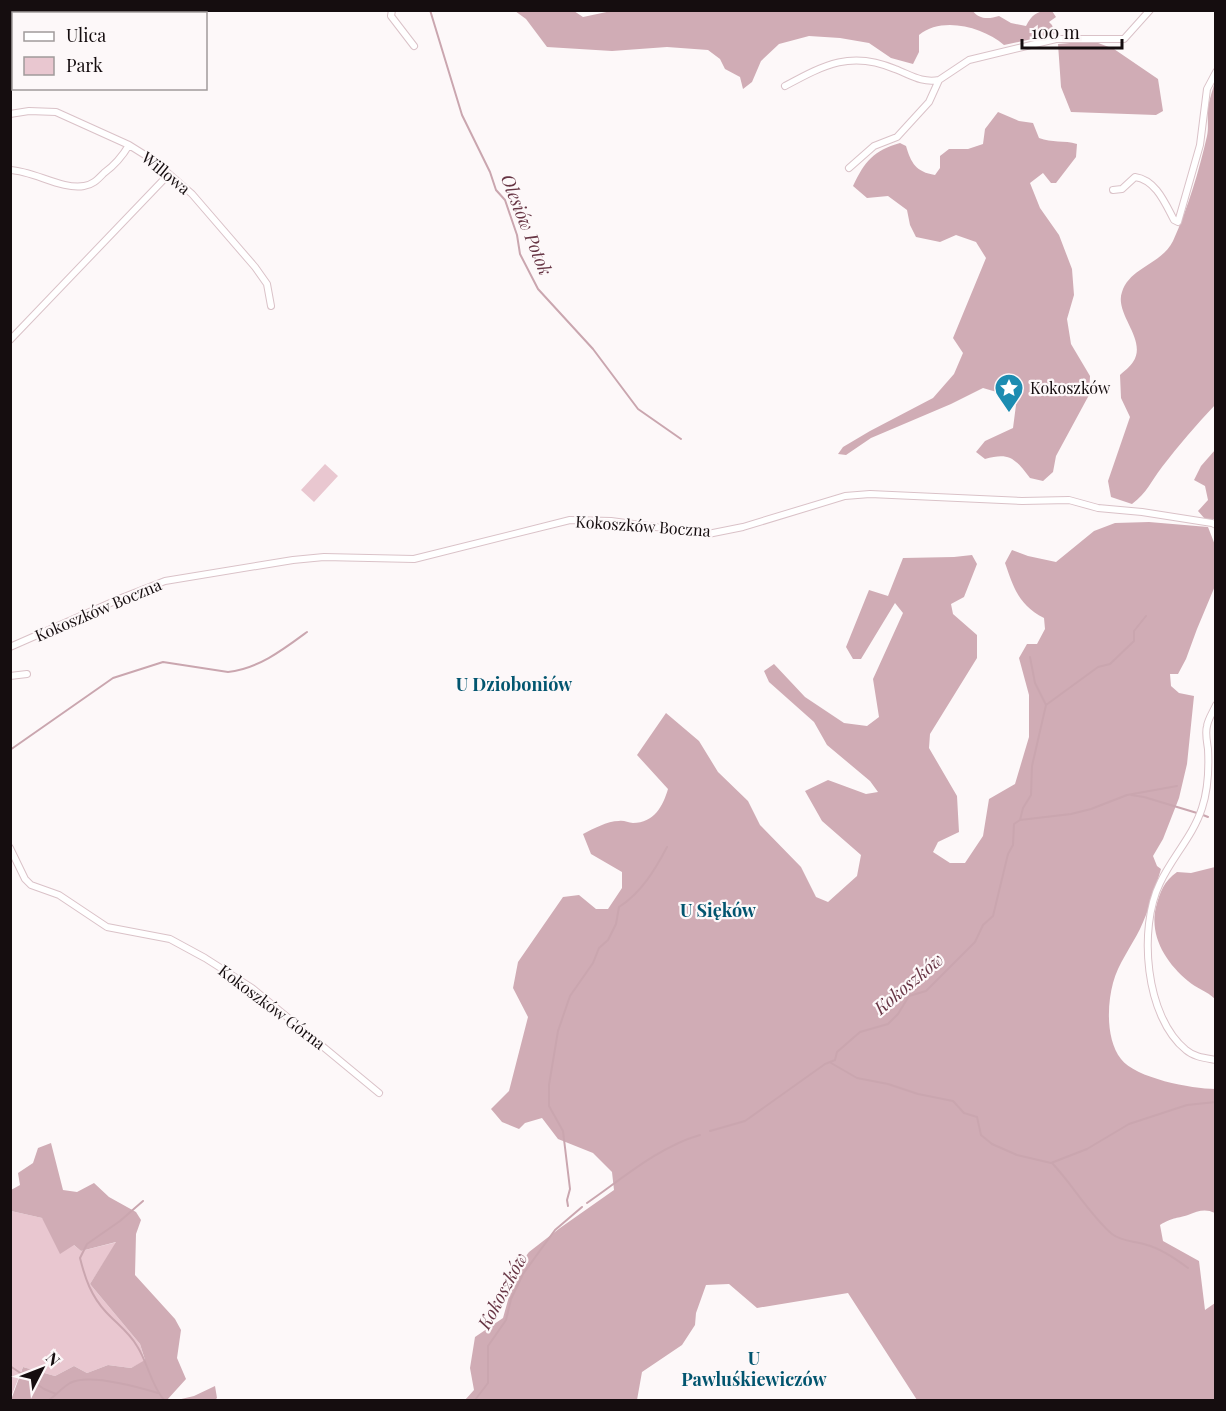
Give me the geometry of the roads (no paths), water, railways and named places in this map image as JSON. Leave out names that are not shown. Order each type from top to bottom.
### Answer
[{"type":"street","points":[[393,10],[391,16],[414,46]]},
{"type":"street","points":[[785,86],[825,65],[844,60],[877,61],[916,79],[928,82],[939,80],[969,60],[1056,39],[1088,37],[1124,39],[1150,10]]},
{"type":"street","points":[[1113,190],[1122,189],[1135,177],[1145,179],[1160,194],[1174,220],[1178,222],[1200,145],[1207,89],[1215,72]]},
{"type":"street","points":[[849,168],[874,146],[897,137],[929,102],[939,80]]},
{"type":"street","name":"Willowa","points":[[10,114],[29,111],[56,112],[129,145],[153,160],[192,194],[255,267],[267,284],[271,306]]},
{"type":"street","points":[[10,170],[24,171],[64,184],[83,187],[93,183],[119,161],[129,145]]},
{"type":"street","points":[[10,340],[169,174]]},
{"type":"street","name":"Kokoszków Boczna","points":[[10,647],[165,581],[324,557],[414,559],[570,520],[611,521],[708,534],[743,527],[846,496],[870,494],[1022,501],[1069,500],[1098,508],[1143,512],[1215,525]]},
{"type":"street","points":[[10,676],[27,674]]},
{"type":"street","points":[[1215,705],[1206,727],[1208,772],[1203,806],[1197,823],[1160,884],[1154,900],[1148,930],[1148,969],[1162,1017],[1181,1045],[1194,1055],[1215,1060]]},
{"type":"street","name":"Kokoszków Górna","points":[[10,848],[25,879],[32,885],[59,895],[107,927],[170,939],[205,958],[252,988],[379,1093]]},
{"type":"waterway","name":"Olesiów Potok","points":[[430,10],[462,115],[490,172],[496,190],[505,200],[517,235],[520,254],[538,289],[593,349],[638,409],[681,439]]},
{"type":"waterway","name":"Kokoszków","points":[[710,1131],[745,1121],[825,1064],[835,1060],[837,1052],[860,1032],[888,1024],[898,1014],[909,996],[926,991],[975,942],[983,925],[993,916],[1008,854],[1013,845],[1014,824],[1020,820],[1023,808],[1031,795],[1032,766],[1046,705],[1098,667],[1110,664],[1134,641],[1134,631],[1146,616]]},
{"type":"waterway","points":[[10,750],[113,678],[163,662],[228,672],[239,670],[260,663],[307,632]]},
{"type":"waterway","points":[[1030,657],[1035,683],[1046,705]]},
{"type":"waterway","points":[[1020,820],[1071,814],[1127,795],[1177,786]]},
{"type":"waterway","points":[[1131,795],[1197,813]]},
{"type":"waterway","points":[[1203,815],[1208,817]]},
{"type":"waterway","points":[[568,1206],[570,1189],[563,1131],[549,1106],[549,1085],[558,1031],[570,996],[593,963],[599,948],[608,940],[616,924],[619,907],[647,880],[667,847]]},
{"type":"waterway","points":[[831,1063],[857,1078],[953,1101],[964,1113],[977,1117],[981,1135],[992,1144],[1017,1155],[1051,1163],[1087,1149],[1129,1124],[1187,1105],[1216,1102]]},
{"type":"waterway","name":"Kokoszków","points":[[587,1203],[655,1155],[700,1135]]},
{"type":"waterway","points":[[1052,1163],[1096,1218],[1112,1234],[1120,1239],[1158,1249],[1188,1268]]},
{"type":"waterway","points":[[143,1201],[120,1221],[87,1244],[80,1258],[86,1280],[96,1300],[134,1341],[164,1400]]},
{"type":"waterway","name":"Kokoszków","points":[[475,1400],[488,1383],[488,1346],[506,1320],[511,1299],[523,1274],[555,1230],[582,1207]]},
{"type":"waterway","points":[[10,1366],[44,1389],[56,1394]]},
{"type":"waterway","points":[[49,1400],[70,1383],[78,1380],[114,1382],[158,1393]]},
{"type":"place","name":"Kokoszków","points":[[1009,414]]},
{"type":"district","name":"U Dzioboniów","points":[[514,685]]},
{"type":"district","name":"U Sięków","points":[[718,911]]},
{"type":"district","name":"U Pawluśkiewiczów","points":[[754,1369]]}]
